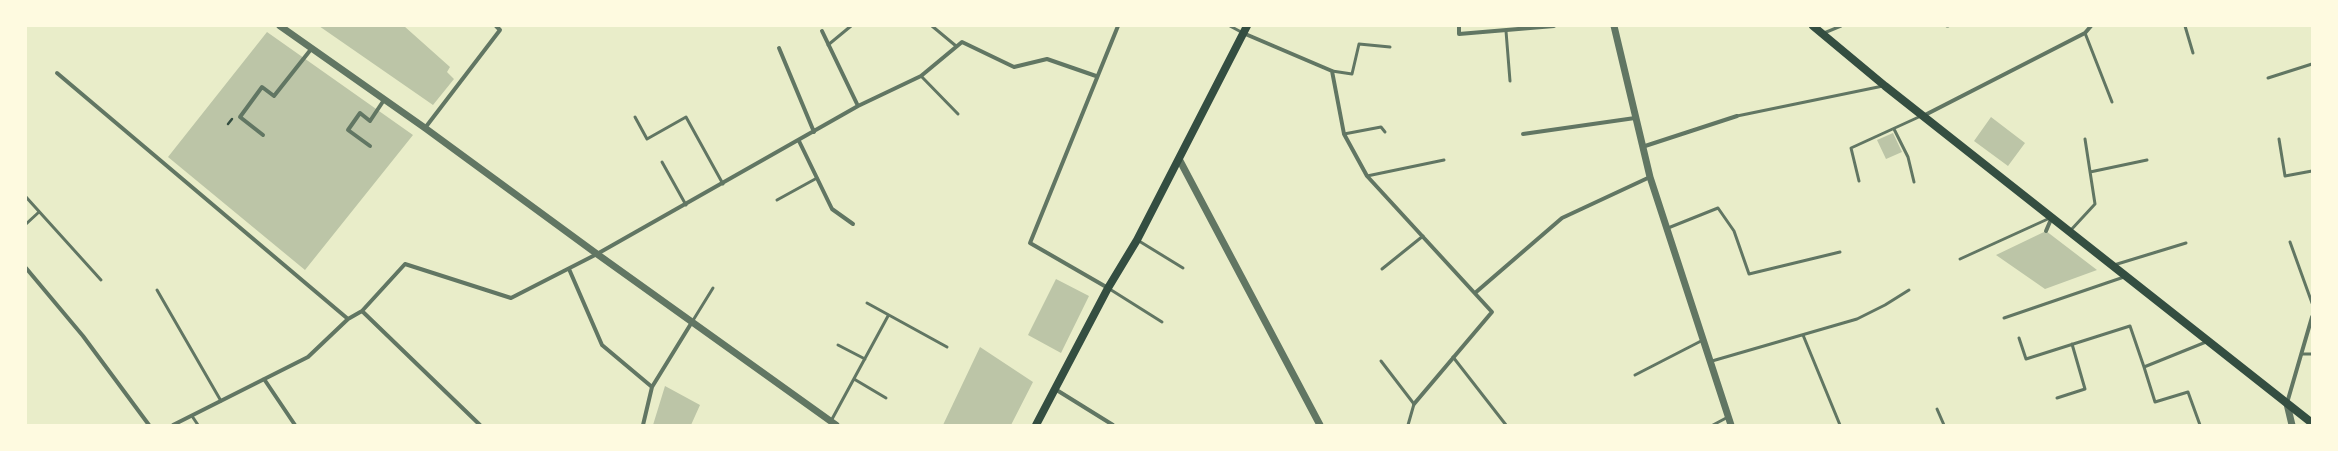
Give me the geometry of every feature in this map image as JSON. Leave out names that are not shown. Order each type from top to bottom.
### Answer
[{"type":"main road","points":[[1813,26],[1885,86],[2114,265],[2312,423]]},
{"type":"main road","points":[[1036,425],[1108,288],[1137,240],[1245,30]]},
{"type":"street","points":[[280,26],[425,128],[597,254],[834,423]]},
{"type":"street","points":[[425,128],[500,30],[496,26]]},
{"type":"street","points":[[1108,288],[1030,243],[1096,76],[1118,26]]},
{"type":"street","points":[[1459,26],[1459,34],[1554,26]]},
{"type":"street","points":[[1614,26],[1650,177],[1712,361],[1731,425]]},
{"type":"street","points":[[1923,116],[2085,33],[2091,26]]},
{"type":"street","points":[[1245,30],[1332,71],[1344,134],[1367,176],[1492,312],[1414,404]]},
{"type":"street","points":[[822,32],[858,106]]},
{"type":"street","points":[[173,425],[308,357],[348,319],[362,311],[405,264],[511,298],[597,254],[799,141],[858,106],[921,76],[962,42],[1014,67],[1047,59],[1096,76]]},
{"type":"street","points":[[263,135],[240,117],[262,87],[274,96],[312,48]]},
{"type":"street","points":[[779,48],[814,132]]},
{"type":"street","points":[[57,73],[348,319]]},
{"type":"street","points":[[370,146],[348,130],[360,113],[370,121],[384,100]]},
{"type":"street","points":[[1642,147],[1737,116]]},
{"type":"street","points":[[1523,134],[1635,118]]},
{"type":"street","points":[[799,141],[832,209],[853,224]]},
{"type":"street","points":[[1179,159],[1320,425]]},
{"type":"street","points":[[1475,293],[1562,218],[1650,177]]},
{"type":"street","points":[[2046,231],[2052,217]]},
{"type":"street","points":[[26,268],[82,336],[149,425]]},
{"type":"street","points":[[568,269],[602,345],[652,387]]},
{"type":"street","points":[[362,311],[480,425]]},
{"type":"street","points":[[2292,425],[2287,404],[2303,354],[2312,317]]},
{"type":"street","points":[[644,425],[652,387],[692,322]]},
{"type":"street","points":[[264,379],[295,425]]},
{"type":"street","points":[[1055,389],[1113,425]]},
{"type":"lane","points":[[828,45],[851,26]]},
{"type":"lane","points":[[932,26],[956,46]]},
{"type":"lane","points":[[1230,26],[1245,30]]},
{"type":"lane","points":[[1822,34],[1840,26]]},
{"type":"lane","points":[[2185,26],[2193,52]]},
{"type":"lane","points":[[1506,31],[1510,81]]},
{"type":"lane","points":[[2085,33],[2112,102]]},
{"type":"lane","points":[[1332,71],[1352,74],[1359,44],[1390,47]]},
{"type":"lane","points":[[2268,78],[2312,64]]},
{"type":"lane","points":[[921,76],[958,114]]},
{"type":"lane","points":[[1737,116],[1885,86]]},
{"type":"lane","points":[[1858,181],[1851,148],[1923,116]]},
{"type":"lane","points":[[635,117],[647,139],[686,117],[722,184]]},
{"type":"lane","points":[[1344,134],[1381,127],[1385,132]]},
{"type":"lane","points":[[1894,129],[1908,157],[1914,182]]},
{"type":"lane","points":[[2070,231],[2095,204],[2085,139]]},
{"type":"lane","points":[[2279,139],[2285,176],[2312,171]]},
{"type":"lane","points":[[1367,176],[1444,160]]},
{"type":"lane","points":[[2090,172],[2148,160]]},
{"type":"lane","points":[[662,162],[686,204]]},
{"type":"lane","points":[[777,200],[817,178]]},
{"type":"lane","points":[[26,197],[102,280]]},
{"type":"lane","points":[[1668,228],[1718,208],[1734,231],[1749,274],[1840,252]]},
{"type":"lane","points":[[26,224],[39,212]]},
{"type":"lane","points":[[1960,259],[2052,217]]},
{"type":"lane","points":[[1382,269],[1423,236]]},
{"type":"lane","points":[[1137,240],[1183,268]]},
{"type":"lane","points":[[2290,242],[2312,302]]},
{"type":"lane","points":[[2114,265],[2186,243]]},
{"type":"lane","points":[[2004,318],[2126,276]]},
{"type":"lane","points":[[692,322],[713,288]]},
{"type":"lane","points":[[1108,288],[1162,322]]},
{"type":"lane","points":[[157,290],[221,401]]},
{"type":"lane","points":[[1712,361],[1857,319],[1910,290]]},
{"type":"lane","points":[[867,303],[947,348]]},
{"type":"lane","points":[[834,423],[854,379],[888,316]]},
{"type":"lane","points":[[2019,338],[2026,359],[2130,326],[2155,402],[2188,392],[2200,425]]},
{"type":"lane","points":[[1804,335],[1840,425]]},
{"type":"lane","points":[[1636,374],[1704,339]]},
{"type":"lane","points":[[2144,367],[2208,341]]},
{"type":"lane","points":[[2057,398],[2085,389],[2072,344]]},
{"type":"lane","points":[[838,345],[865,359]]},
{"type":"lane","points":[[2303,354],[2312,354]]},
{"type":"lane","points":[[1453,357],[1506,425]]},
{"type":"lane","points":[[1381,361],[1414,404],[1408,425]]},
{"type":"lane","points":[[854,379],[886,398]]},
{"type":"lane","points":[[1937,409],[1944,425]]},
{"type":"lane","points":[[192,416],[198,425]]},
{"type":"lane","points":[[1713,425],[1728,417]]},
{"type":"building","points":[[319,26],[404,26],[450,67],[447,72],[454,79],[433,105]]},
{"type":"building","points":[[267,32],[413,135],[305,270],[168,157]]},
{"type":"building","points":[[1991,117],[2025,143],[2008,166],[1974,141]]},
{"type":"building","points":[[1893,133],[1902,152],[1886,159],[1877,140]]},
{"type":"building","points":[[2046,231],[2097,270],[2045,289],[1996,255]]},
{"type":"building","points":[[1056,279],[1089,296],[1061,353],[1028,335]]},
{"type":"building","points":[[980,347],[1033,382],[1011,425],[943,425]]},
{"type":"building","points":[[665,386],[700,405],[691,425],[653,425]]}]
